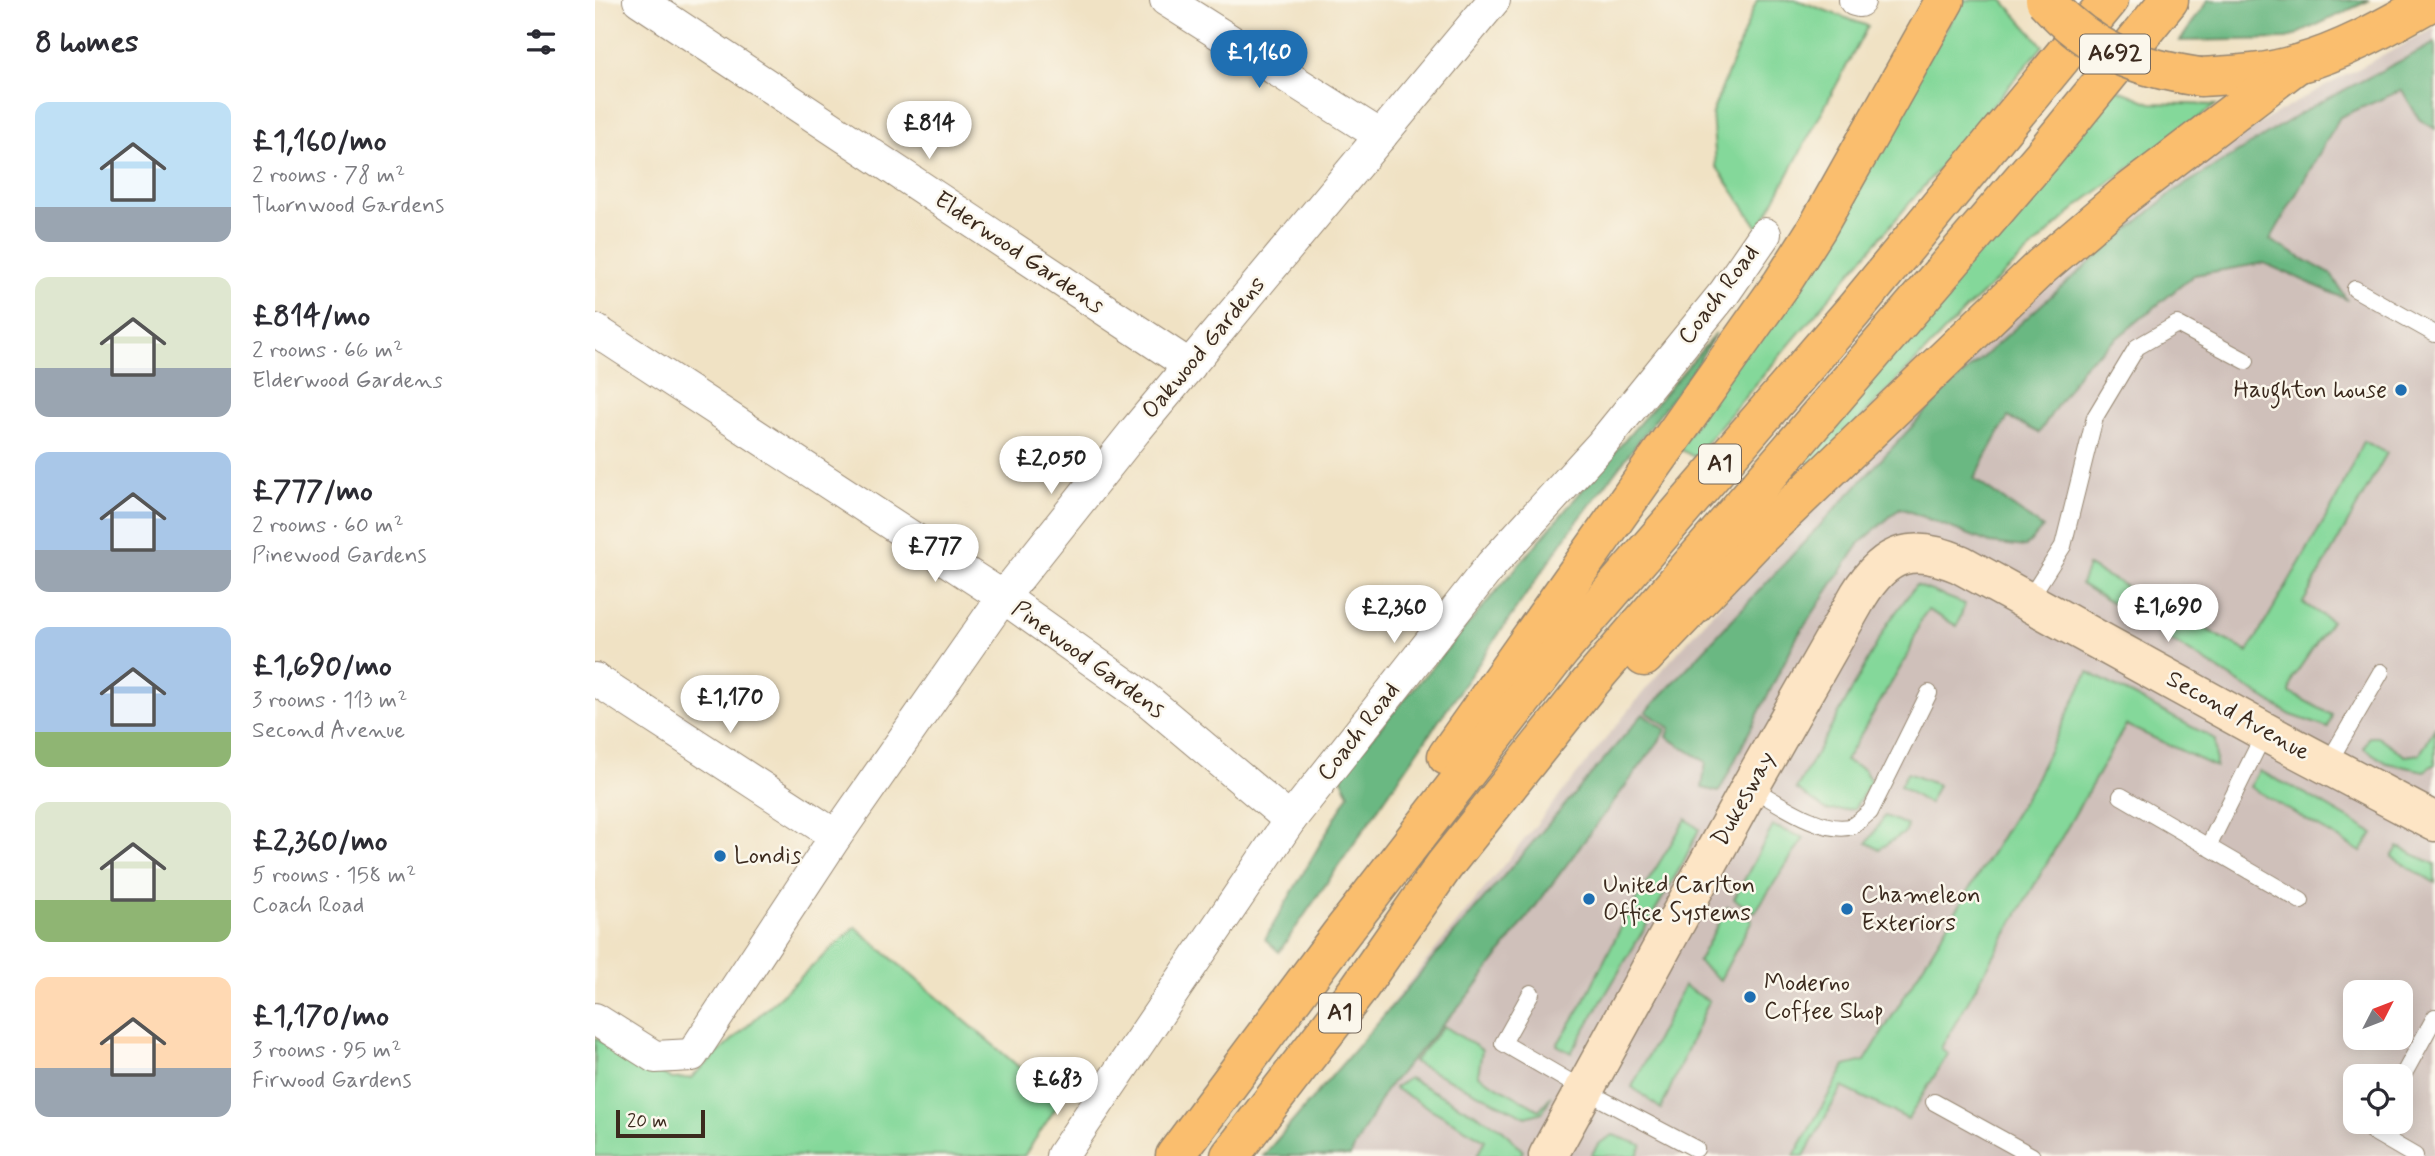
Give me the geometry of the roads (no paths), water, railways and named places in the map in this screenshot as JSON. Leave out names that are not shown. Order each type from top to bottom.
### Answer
[{"type":"highway","name":"A1","points":[[1340,935],[1406,815],[1789,272],[1817,228],[1945,0]]},
{"type":"highway","name":"A692","points":[[2045,0],[2089,40],[2124,59],[2161,72],[2200,78],[2252,74],[2297,64],[2347,45],[2434,0]]},
{"type":"highway","name":"A1","points":[[1175,1156],[1340,935],[1561,650],[1854,310],[2109,0]]},
{"type":"highway","name":"A1","points":[[1230,1156],[1357,991],[1444,866],[1598,674],[2043,155],[2169,0]]},
{"type":"highway","name":"A1","points":[[1444,866],[1753,542],[2042,266],[2125,195],[2297,64]]},
{"type":"street","name":"Elderwood Gardens","points":[[639,0],[1190,366]]},
{"type":"street","points":[[1165,0],[1381,136]]},
{"type":"street","name":"Oakwood Gardens","points":[[595,1019],[655,1056],[692,1055],[836,836],[1003,597],[1493,0]]},
{"type":"street","name":"Coach Road","points":[[1062,1156],[1290,820],[1492,564],[1601,445],[1725,292],[1765,234]]},
{"type":"street","name":"Pinewood Gardens","points":[[595,330],[1003,597],[1145,698],[1290,820]]},
{"type":"street","name":"Second Avenue","points":[[1889,560],[1922,552],[1940,555],[1960,564],[2435,822]]},
{"type":"street","name":"Dukesway","points":[[1548,1156],[1750,787],[1859,595],[1873,574],[1889,560]]},
{"type":"street","points":[[595,679],[836,836]]},
{"type":"lane","points":[[2355,289],[2435,334]]},
{"type":"lane","points":[[2028,601],[2063,546],[2095,417],[2137,347],[2177,324],[2246,361]]},
{"type":"lane","points":[[2327,765],[2381,671]]},
{"type":"lane","points":[[1750,787],[1816,822],[1834,828],[1853,826],[1870,812],[1929,693]]},
{"type":"lane","points":[[2208,847],[2265,732]]},
{"type":"lane","points":[[2121,796],[2301,901]]},
{"type":"lane","points":[[1531,993],[1503,1043],[1584,1090],[1696,1149]]},
{"type":"lane","points":[[2409,1064],[2435,1017]]},
{"type":"lane","points":[[1934,1102],[2032,1156]]},
{"type":"lane","points":[[2377,1134],[2415,1156]]},
{"type":"place","name":"Haughton house","points":[[2401,390]]},
{"type":"place","name":"Londis","points":[[720,856]]},
{"type":"place","name":"United Carlton Office Systems","points":[[1589,899]]},
{"type":"place","name":"Chameleon Exteriors","points":[[1847,909]]},
{"type":"place","name":"Moderno Coffee Shop","points":[[1750,997]]}]
